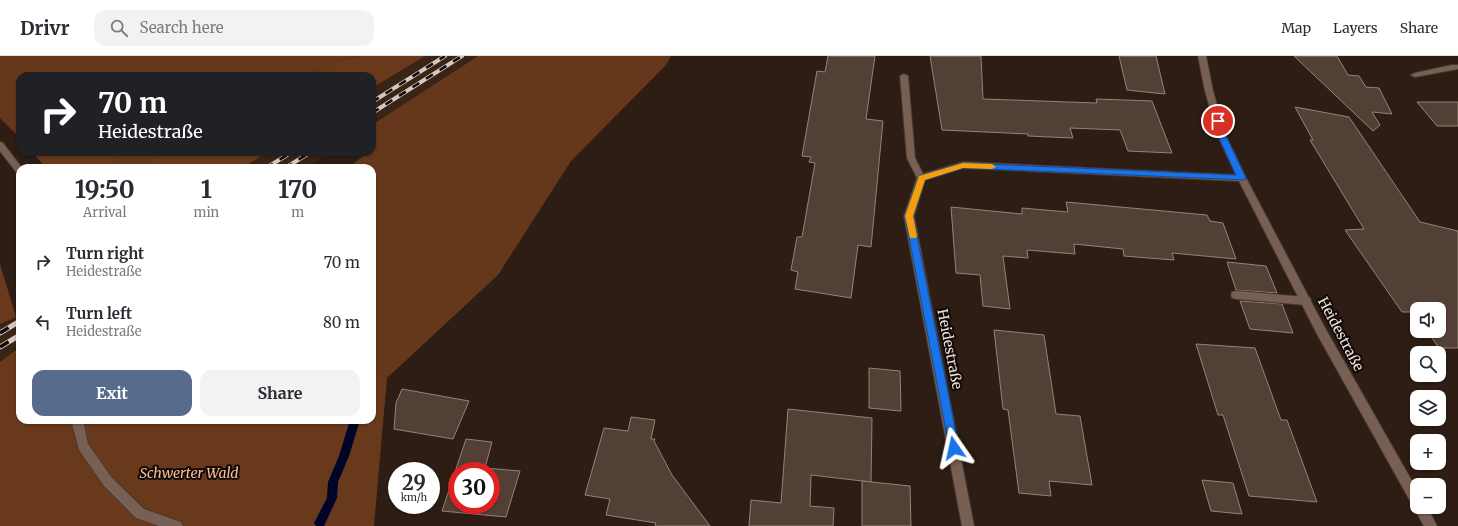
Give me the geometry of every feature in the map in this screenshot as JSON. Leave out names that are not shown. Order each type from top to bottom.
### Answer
[{"type":"street","name":"Heidestraße","points":[[1202,56],[1209,91],[1222,136],[1242,178],[1306,300],[1410,489]]},
{"type":"street","points":[[1415,75],[1452,66],[1458,67]]},
{"type":"street","points":[[904,76],[911,158],[922,178],[963,165],[1242,178]]},
{"type":"street","points":[[0,145],[16,166]]},
{"type":"street","name":"Heidestraße","points":[[922,178],[909,216],[968,526]]},
{"type":"street","points":[[1236,295],[1306,300]]},
{"type":"street","points":[[78,424],[83,446],[108,482],[140,514],[177,526]]},
{"type":"street","points":[[1424,514],[1431,526]]},
{"type":"shaded area","points":[[0,56],[359,56],[332,63],[315,72],[16,72],[16,134],[0,118]]},
{"type":"shaded area","points":[[425,56],[478,56],[376,122],[376,86]]},
{"type":"shaded area","points":[[478,56],[671,56],[666,65],[571,161],[498,275],[387,378],[376,366],[376,164],[353,164],[363,156],[376,156],[376,122]]},
{"type":"shaded area","points":[[111,156],[156,156],[141,164],[120,164]]},
{"type":"shaded area","points":[[262,156],[324,156],[312,164],[248,164]]},
{"type":"shaded area","points":[[16,317],[16,350],[0,362],[0,324]]},
{"type":"green space","points":[[359,56],[425,56],[376,86],[376,72],[315,72],[332,63]]},
{"type":"green space","points":[[36,156],[111,156],[120,164],[42,164]]},
{"type":"green space","points":[[156,156],[262,156],[248,164],[141,164]]},
{"type":"green space","points":[[0,264],[16,317],[0,324]]},
{"type":"green space","name":"Schwerter Wald","points":[[16,350],[16,424],[376,424],[376,366],[387,378],[374,526],[0,526],[0,362]]},
{"type":"building","points":[[828,56],[875,56],[866,119],[883,121],[871,247],[858,245],[851,298],[795,289],[798,272],[791,270],[797,237],[802,237],[815,163],[809,162],[811,157],[802,156],[817,71],[825,72]]},
{"type":"building","points":[[930,56],[981,56],[983,99],[1097,103],[1096,99],[1152,101],[1172,153],[1128,151],[1120,130],[1070,128],[1073,138],[1028,136],[1028,134],[942,130]]},
{"type":"building","points":[[1119,56],[1156,56],[1165,94],[1127,90]]},
{"type":"building","points":[[1294,56],[1337,56],[1348,75],[1359,76],[1366,87],[1379,88],[1392,114],[1372,112],[1380,125],[1373,131]]},
{"type":"building","points":[[1417,102],[1458,102],[1458,126],[1437,126]]},
{"type":"building","points":[[1295,107],[1349,117],[1420,222],[1458,231],[1458,348],[1438,346],[1432,338],[1446,338],[1446,302],[1410,302],[1410,312],[1402,312],[1345,230],[1364,229],[1310,140],[1313,140]]},
{"type":"building","points":[[1066,202],[1207,215],[1210,221],[1223,223],[1236,259],[1172,253],[1174,260],[1124,256],[1123,249],[1074,244],[1075,254],[1027,250],[1028,258],[1003,256],[1010,309],[983,306],[980,275],[956,273],[951,207],[1022,214],[1022,208],[1068,212]]},
{"type":"building","points":[[1227,262],[1266,266],[1277,293],[1236,290]]},
{"type":"building","points":[[1240,301],[1282,304],[1293,333],[1250,329]]},
{"type":"building","points":[[994,330],[1044,335],[1056,414],[1080,416],[1092,485],[1049,481],[1051,496],[1019,493],[1008,410],[1003,409]]},
{"type":"building","points":[[1196,344],[1255,348],[1281,420],[1287,420],[1317,502],[1249,496],[1223,415],[1218,415]]},
{"type":"building","points":[[869,368],[900,371],[901,411],[869,408]]},
{"type":"building","points":[[402,389],[469,401],[453,439],[394,429],[396,403]]},
{"type":"building","points":[[788,409],[872,418],[871,482],[811,475],[810,506],[834,508],[833,526],[749,526],[751,500],[781,503]]},
{"type":"building","points":[[631,417],[655,420],[651,439],[655,439],[654,441],[672,475],[710,526],[655,526],[656,523],[606,515],[610,499],[585,495],[604,428],[628,431]]},
{"type":"building","points":[[466,439],[492,442],[487,462],[458,462]]},
{"type":"building","points":[[500,469],[520,471],[506,517],[474,514],[500,514]]},
{"type":"building","points":[[1202,480],[1233,483],[1242,514],[1211,511]]},
{"type":"building","points":[[862,481],[910,486],[911,526],[862,526]]},
{"type":"building","points":[[448,493],[448,512],[442,511]]},
{"type":"waterway","points":[[320,523],[332,498],[333,482],[344,456],[354,424]]},
{"type":"railway","points":[[376,99],[445,56]]},
{"type":"railway","points":[[376,110],[462,56]]},
{"type":"railway","points":[[272,164],[286,156]]},
{"type":"railway","points":[[292,164],[304,156]]},
{"type":"railway","points":[[0,333],[16,323]]},
{"type":"railway","points":[[0,347],[16,337]]},
{"type":"slow traffic","points":[[913,236],[909,216],[922,178],[963,165],[992,167]]},
{"type":"route","points":[[954,448],[909,216],[922,178],[963,165],[1242,178],[1222,136],[1218,121]]}]
